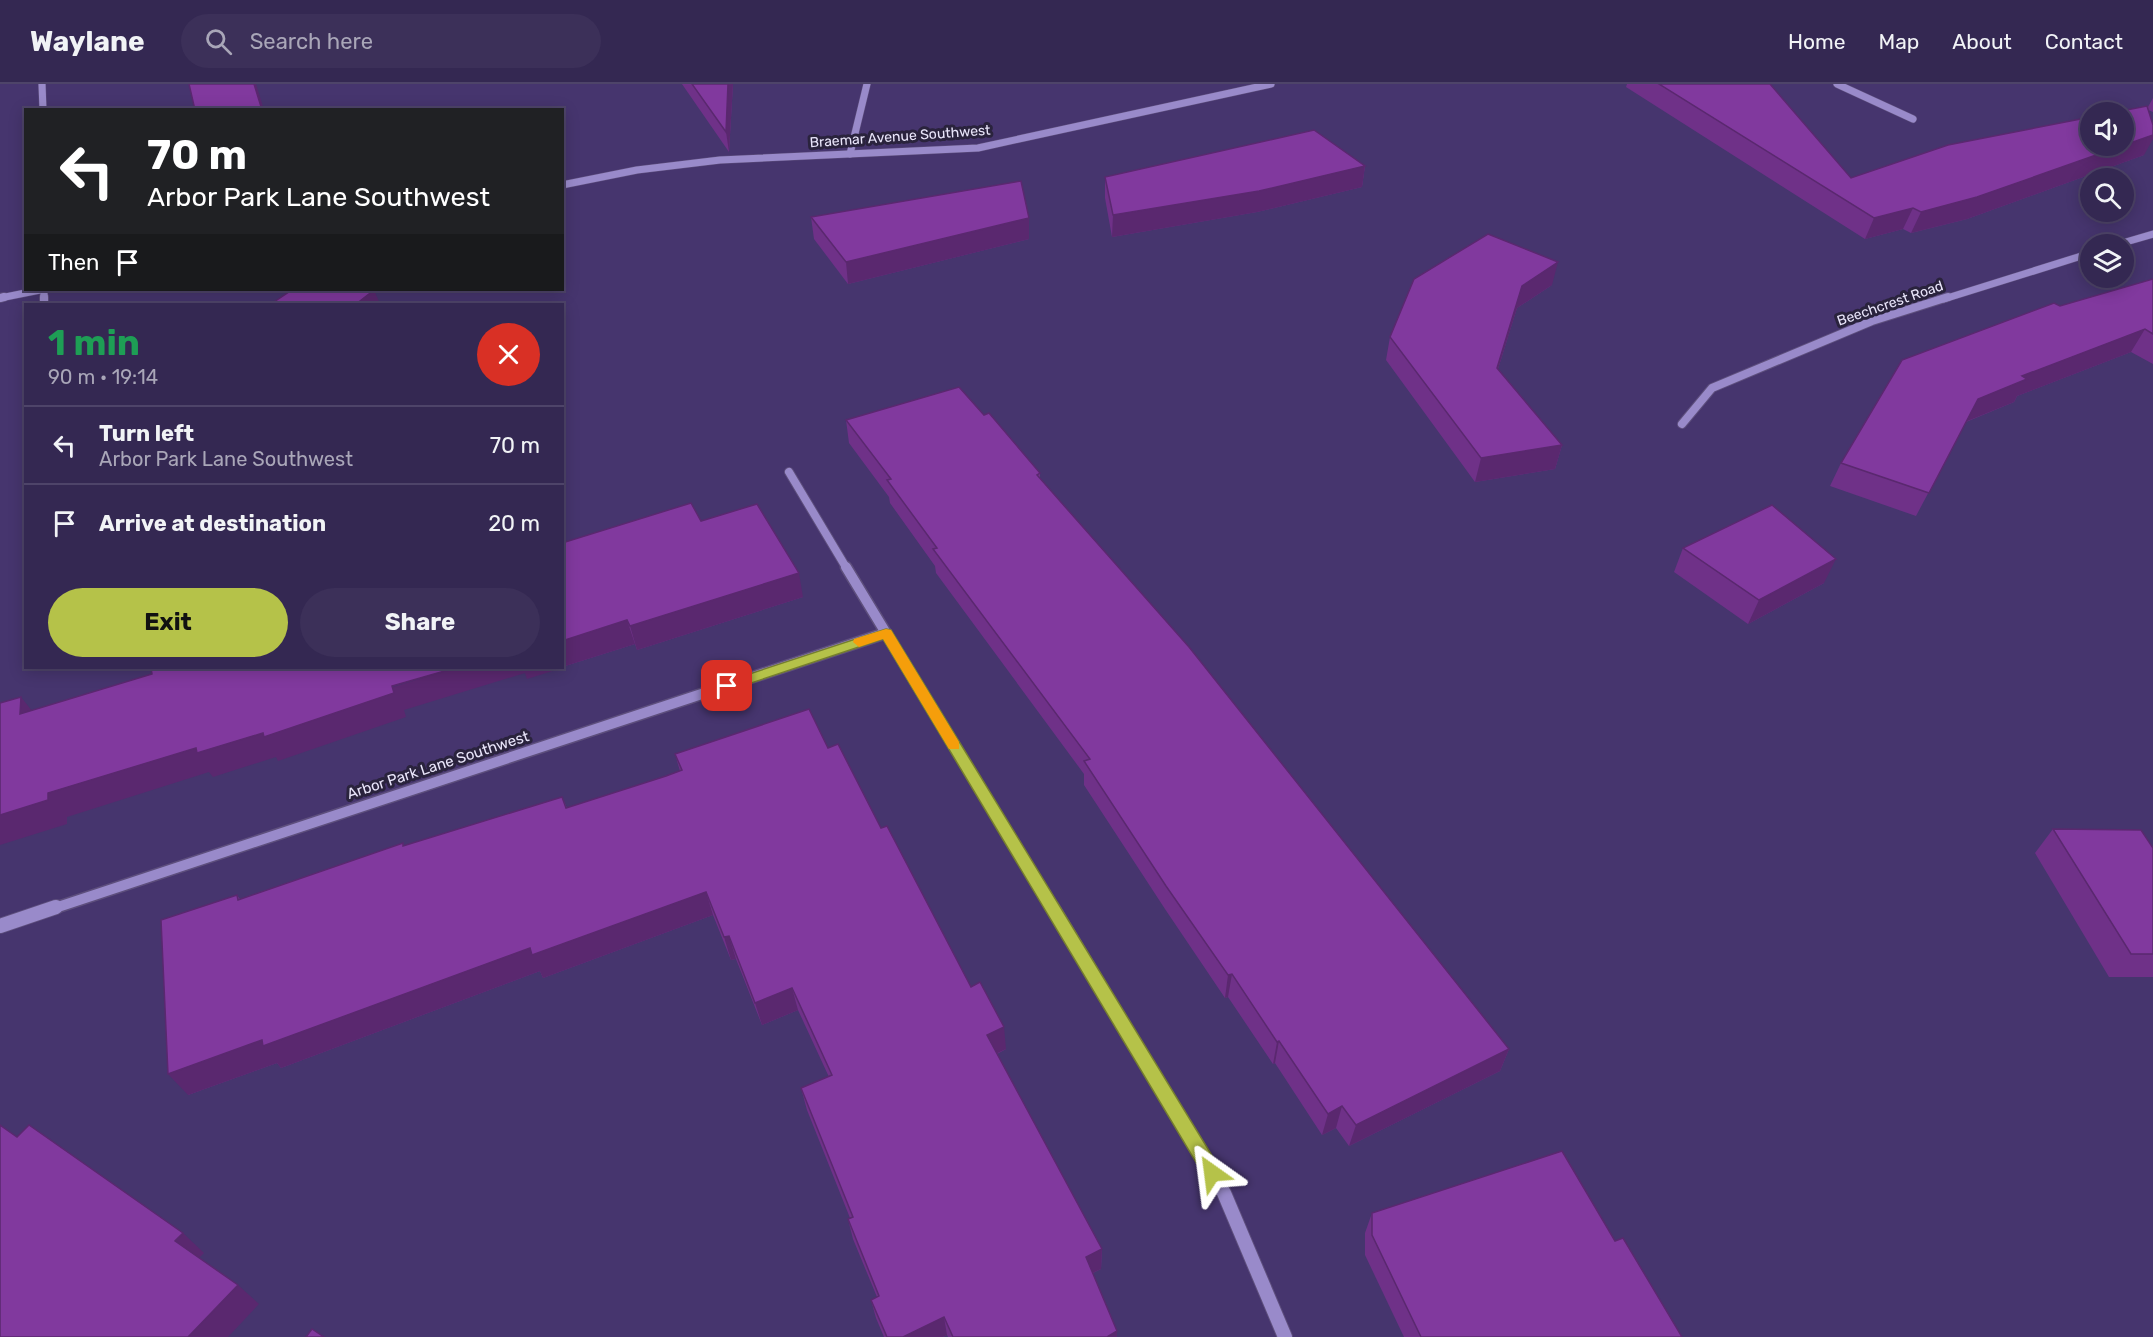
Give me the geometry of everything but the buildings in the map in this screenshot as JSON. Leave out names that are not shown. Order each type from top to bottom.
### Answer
[{"type":"street","points":[[42,84],[42,108]]},
{"type":"street","points":[[850,154],[867,84]]},
{"type":"street","name":"Braemar Avenue Southwest","points":[[564,185],[637,170],[720,160],[978,147],[1271,84]]},
{"type":"street","points":[[1837,84],[1914,119]]},
{"type":"street","points":[[2134,240],[2153,234]]},
{"type":"street","name":"Beechcrest Road","points":[[1682,424],[1712,388],[1872,321],[2080,256]]},
{"type":"street","points":[[0,298],[37,291]]},
{"type":"street","points":[[789,472],[1224,1194],[1285,1337]]},
{"type":"street","name":"Arbor Park Lane Southwest","points":[[0,926],[886,633]]},
{"type":"slow traffic","points":[[859,642],[886,633],[954,746]]},
{"type":"route","points":[[727,686],[886,633],[1212,1173]]}]
